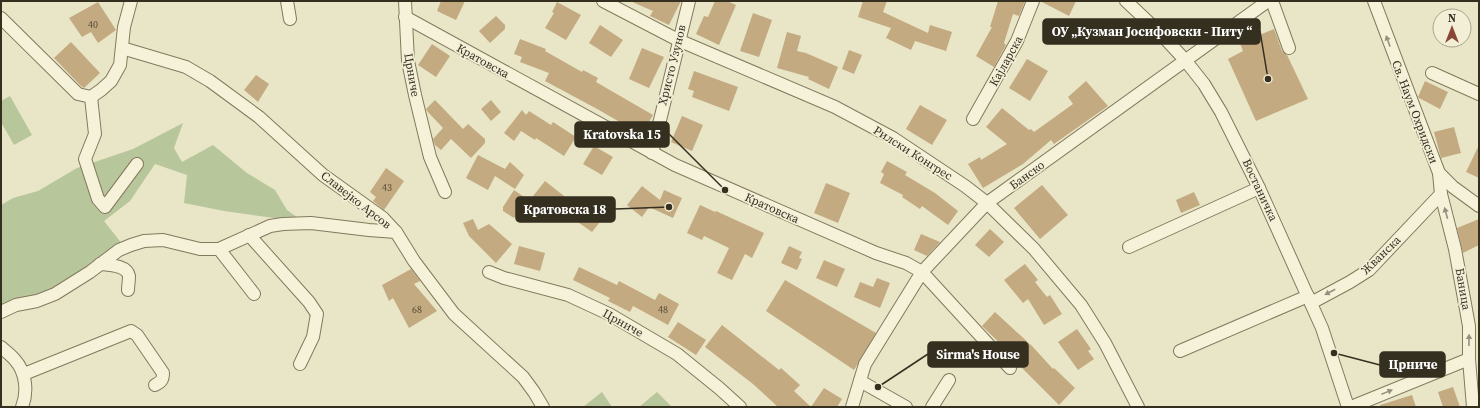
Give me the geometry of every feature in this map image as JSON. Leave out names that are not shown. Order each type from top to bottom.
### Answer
[{"type":"street","points":[[1,18],[78,94],[91,97],[111,81],[120,65],[124,27],[131,1]]},
{"type":"street","points":[[287,1],[290,19]]},
{"type":"street","name":"Црниче","points":[[405,1],[408,61],[415,95],[430,157],[445,192]]},
{"type":"street","name":"Рилски Конгрес","points":[[603,1],[678,40],[835,107],[893,138],[965,186],[987,203],[1034,249],[1081,305],[1105,343],[1138,407]]},
{"type":"street","name":"Христо Узунов","points":[[652,154],[688,1]]},
{"type":"street","name":"Кајларска","points":[[973,119],[1017,41],[1033,1]]},
{"type":"street","name":"Востаничка","points":[[1126,1],[1186,60],[1204,84],[1221,112],[1259,188],[1322,328],[1349,407]]},
{"type":"street","name":"Банско","points":[[852,407],[865,364],[922,272],[987,203],[1268,1]]},
{"type":"street","points":[[1272,1],[1289,48]]},
{"type":"street","name":"Св. Наум Охридски","points":[[1374,1],[1439,173],[1453,187],[1479,206]]},
{"type":"street","name":"Кратовска","points":[[405,17],[675,166],[876,253],[906,263],[922,272],[1010,368]]},
{"type":"street","name":"Славејко Арсов","points":[[122,48],[186,67],[210,81],[259,117],[323,175],[383,218],[396,232],[414,261],[454,314],[523,377],[543,407]]},
{"type":"street","points":[[1432,73],[1479,94]]},
{"type":"street","points":[[91,97],[95,134],[85,159],[98,199],[105,206],[138,164]]},
{"type":"street","name":"Баница","points":[[1439,173],[1441,194],[1455,249],[1469,326],[1469,359],[1473,407]]},
{"type":"street","points":[[1129,247],[1259,188]]},
{"type":"street","name":"Жванска","points":[[1180,351],[1350,282],[1369,270],[1441,194]]},
{"type":"street","points":[[1,312],[16,305],[37,301],[55,294],[90,272],[119,250],[144,241],[163,240],[200,249],[219,249],[270,226],[311,222],[396,232]]},
{"type":"street","points":[[249,235],[309,302],[317,314],[313,337],[300,364]]},
{"type":"street","points":[[219,249],[254,294]]},
{"type":"street","points":[[100,264],[124,269],[129,276],[128,290]]},
{"type":"street","name":"Црниче","points":[[489,272],[504,278],[568,295],[609,314],[677,354],[740,407]]},
{"type":"street","points":[[24,374],[131,332],[137,335],[162,373],[163,378],[161,382],[155,385]]},
{"type":"street","points":[[1,347],[16,361],[24,374],[25,400],[22,407]]},
{"type":"street","points":[[1349,407],[1469,359]]},
{"type":"street","points":[[860,380],[906,407]]},
{"type":"street","points":[[932,407],[950,380]]},
{"type":"green space","points":[[10,96],[32,135],[14,145],[1,122],[1,101]]},
{"type":"green space","points":[[183,123],[174,148],[182,162],[213,145],[247,173],[275,190],[287,210],[304,222],[224,211],[184,203],[187,175],[155,164],[130,201],[104,221],[123,245],[86,273],[38,294],[1,306],[1,205],[13,198],[38,191],[77,168],[133,149]]},
{"type":"green space","points":[[602,392],[612,407],[583,407]]},
{"type":"green space","points":[[657,392],[672,407],[639,407]]},
{"type":"building","points":[[441,1],[465,1],[456,20],[437,11]]},
{"type":"building","points":[[630,1],[681,1],[669,25],[650,16],[653,11]]},
{"type":"building","points":[[715,1],[727,1],[736,5],[719,45],[696,34],[704,16],[708,17]]},
{"type":"building","points":[[863,1],[887,1],[883,12],[928,33],[930,25],[952,32],[946,51],[915,41],[911,50],[886,38],[891,28],[858,17]]},
{"type":"building","points":[[998,1],[1025,1],[1019,16],[1013,14],[1004,43],[1006,45],[994,67],[976,56],[992,27],[990,27]]},
{"type":"building","points":[[1040,1],[1076,1],[1069,16]]},
{"type":"building","points":[[98,2],[116,30],[98,43],[91,32],[82,37],[69,18]]},
{"type":"building","points":[[557,2],[581,15],[566,40],[545,28],[554,13],[552,12]]},
{"type":"building","points":[[753,13],[772,20],[759,57],[740,51]]},
{"type":"building","points":[[496,16],[505,25],[505,29],[490,43],[479,31]]},
{"type":"building","points":[[600,25],[623,40],[611,57],[589,43]]},
{"type":"building","points":[[1274,29],[1282,51],[1287,55],[1308,99],[1256,121],[1228,59],[1243,51],[1240,43]]},
{"type":"building","points":[[787,32],[801,36],[797,51],[806,53],[838,67],[829,89],[808,79],[809,77],[777,68]]},
{"type":"building","points":[[520,39],[546,49],[545,51],[582,72],[583,70],[598,78],[596,82],[653,115],[640,137],[628,130],[630,128],[545,81],[549,73],[520,62],[522,57],[514,54]]},
{"type":"building","points":[[71,42],[100,73],[84,88],[54,58]]},
{"type":"building","points":[[432,44],[450,56],[436,77],[418,65]]},
{"type":"building","points":[[642,48],[664,57],[649,88],[629,79]]},
{"type":"building","points":[[849,50],[862,55],[854,74],[842,69]]},
{"type":"building","points":[[1027,59],[1048,71],[1030,101],[1009,88]]},
{"type":"building","points":[[694,71],[738,87],[729,111],[692,97],[694,91],[688,89]]},
{"type":"building","points":[[256,75],[269,84],[258,102],[244,90]]},
{"type":"building","points":[[1086,81],[1108,106],[1054,144],[1051,140],[1023,164],[983,188],[968,164],[980,157],[981,160],[1007,144],[986,127],[1002,108],[1029,130],[1031,129],[1034,132],[1073,104],[1068,97]]},
{"type":"building","points":[[1425,81],[1448,92],[1440,109],[1418,97]]},
{"type":"building","points":[[435,100],[463,129],[468,124],[485,139],[485,143],[471,158],[451,139],[441,150],[435,145],[433,139],[443,128],[426,109]]},
{"type":"building","points":[[491,100],[501,112],[491,121],[481,109]]},
{"type":"building","points":[[920,105],[947,120],[932,145],[906,129]]},
{"type":"building","points":[[522,110],[526,115],[529,111],[551,125],[553,122],[576,137],[564,156],[536,138],[535,140],[521,131],[514,141],[504,133]]},
{"type":"building","points":[[682,116],[703,125],[692,151],[671,142]]},
{"type":"building","points":[[1454,127],[1461,153],[1441,158],[1434,132]]},
{"type":"building","points":[[1479,145],[1479,178],[1466,172]]},
{"type":"building","points":[[594,146],[613,157],[602,175],[583,164]]},
{"type":"building","points":[[478,155],[505,169],[510,162],[524,175],[515,189],[495,176],[488,190],[466,178]]},
{"type":"building","points":[[887,161],[907,172],[905,175],[935,193],[958,211],[948,225],[922,206],[920,209],[902,197],[903,195],[880,183],[884,174],[881,172]]},
{"type":"building","points":[[386,168],[404,181],[384,210],[373,201],[376,197],[370,192]]},
{"type":"building","points":[[545,181],[564,196],[550,215],[530,200]]},
{"type":"building","points":[[826,183],[850,193],[838,223],[814,213]]},
{"type":"building","points":[[1042,185],[1068,215],[1040,239],[1014,208]]},
{"type":"building","points":[[642,186],[660,200],[664,190],[682,198],[673,218],[649,207],[642,217],[627,205]]},
{"type":"building","points":[[514,190],[527,199],[514,218],[503,211],[503,207]]},
{"type":"building","points":[[1194,192],[1200,205],[1181,213],[1176,200]]},
{"type":"building","points":[[586,198],[607,213],[592,232],[572,218]]},
{"type":"building","points":[[700,205],[764,233],[752,258],[745,254],[732,280],[717,273],[729,248],[704,236],[702,240],[687,233]]},
{"type":"building","points":[[473,219],[478,230],[489,224],[512,244],[496,263],[469,236],[463,223]]},
{"type":"building","points":[[1479,219],[1479,245],[1463,253],[1457,228]]},
{"type":"building","points":[[990,229],[1004,242],[989,257],[975,245]]},
{"type":"building","points":[[921,234],[940,242],[927,256],[914,250]]},
{"type":"building","points":[[519,246],[545,253],[540,271],[514,264]]},
{"type":"building","points":[[789,246],[802,252],[799,258],[802,259],[797,270],[781,263]]},
{"type":"building","points":[[824,260],[845,269],[837,287],[816,278]]},
{"type":"building","points":[[1025,264],[1038,280],[1035,282],[1047,297],[1050,295],[1062,314],[1044,325],[1028,299],[1023,303],[1004,280]]},
{"type":"building","points":[[579,267],[617,285],[619,281],[655,300],[659,293],[679,304],[668,325],[633,306],[630,312],[608,301],[610,298],[573,280]]},
{"type":"building","points":[[411,269],[420,281],[414,284],[437,311],[409,328],[393,298],[389,301],[382,285]]},
{"type":"building","points":[[877,278],[890,283],[880,308],[854,297],[860,282],[873,287]]},
{"type":"building","points":[[785,280],[876,333],[854,370],[766,311]]},
{"type":"building","points":[[995,312],[1032,346],[1053,369],[1054,368],[1075,388],[1059,405],[1019,365],[1021,364],[982,326]]},
{"type":"building","points":[[678,322],[706,340],[696,355],[668,337]]},
{"type":"building","points":[[722,325],[779,370],[781,368],[800,385],[794,391],[811,407],[778,407],[753,384],[705,347]]},
{"type":"building","points":[[1077,329],[1091,349],[1088,351],[1094,359],[1078,370],[1058,342]]},
{"type":"building","points":[[1453,387],[1460,407],[1443,407],[1438,392]]},
{"type":"building","points":[[824,388],[842,399],[837,407],[811,407]]},
{"type":"building","points":[[1412,395],[1416,407],[1380,407],[1380,405]]},
{"type":"place","name":"ОУ „Кузман Јосифовски - Питу “","points":[[1268,79]]},
{"type":"place","name":"Kratovska 15","points":[[725,190]]},
{"type":"place","name":"Кратовска 18","points":[[669,207]]},
{"type":"place","name":"Црниче","points":[[1334,353]]},
{"type":"place","name":"Sirma's House","points":[[878,387]]}]
